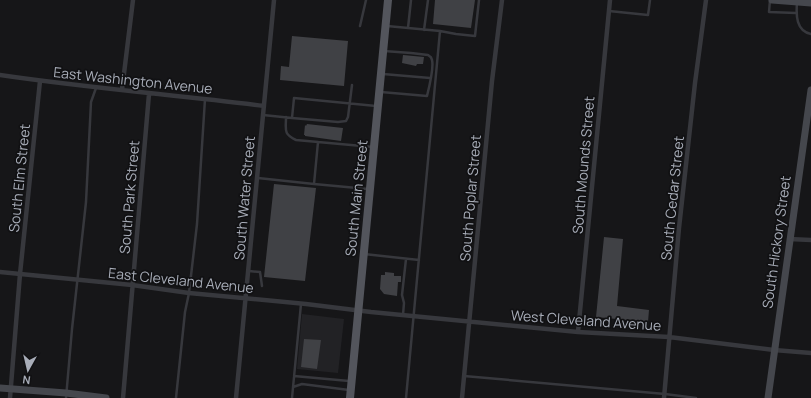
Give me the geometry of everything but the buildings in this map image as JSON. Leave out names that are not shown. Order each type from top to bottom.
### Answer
[{"type":"main road","name":"South Main Street","points":[[351,394],[388,0]]},
{"type":"street","points":[[122,90],[133,0]]},
{"type":"street","name":"South Water Street","points":[[236,398],[274,0]]},
{"type":"street","name":"South Poplar Street","points":[[462,398],[492,81],[502,0]]},
{"type":"street","name":"South Mounds Street","points":[[578,332],[610,0]]},
{"type":"street","name":"South Cedar Street","points":[[664,396],[679,228],[694,91],[706,0]]},
{"type":"street","points":[[771,0],[811,3]]},
{"type":"street","name":"East Washington Avenue","points":[[0,75],[149,94],[264,106]]},
{"type":"street","name":"South Elm Street","points":[[10,398],[20,274],[40,81]]},
{"type":"street","name":"South Hickory Street","points":[[768,398],[790,239],[808,132],[811,90]]},
{"type":"street","name":"South Park Street","points":[[123,398],[149,94]]},
{"type":"street","points":[[790,239],[811,240]]},
{"type":"street","name":"East Cleveland Avenue","points":[[0,272],[359,310]]},
{"type":"street","name":"West Cleveland Avenue","points":[[359,310],[578,332],[669,337],[811,353]]},
{"type":"street","points":[[0,388],[66,396],[106,398]]},
{"type":"lane","points":[[360,26],[366,0]]},
{"type":"lane","points":[[408,28],[411,0]]},
{"type":"lane","points":[[424,30],[428,0]]},
{"type":"lane","points":[[386,26],[475,36],[479,0]]},
{"type":"lane","points":[[609,11],[648,15],[650,0]]},
{"type":"lane","points":[[771,0],[769,12],[796,13]]},
{"type":"lane","points":[[796,1],[796,18],[804,31],[811,34]]},
{"type":"lane","points":[[406,398],[440,31]]},
{"type":"lane","points":[[380,92],[427,97],[432,65],[432,59],[430,56],[383,51]]},
{"type":"lane","points":[[381,73],[430,78]]},
{"type":"lane","points":[[263,115],[343,122],[346,121],[348,117],[352,85]]},
{"type":"lane","points":[[66,396],[86,202],[91,102],[97,87]]},
{"type":"lane","points":[[292,118],[294,98],[378,107]]},
{"type":"lane","points":[[176,398],[185,312],[189,293],[197,224],[205,99]]},
{"type":"lane","points":[[286,117],[286,133],[289,137],[296,140],[374,147]]},
{"type":"lane","points":[[314,184],[318,142]]},
{"type":"lane","points":[[257,178],[370,189]]},
{"type":"lane","points":[[364,254],[419,260]]},
{"type":"lane","points":[[402,315],[404,303],[402,295],[406,259]]},
{"type":"lane","points":[[248,270],[260,272],[262,286]]},
{"type":"lane","points":[[292,398],[301,304]]},
{"type":"lane","points":[[294,376],[352,381]]},
{"type":"lane","points":[[464,376],[696,398]]},
{"type":"lane","points":[[293,387],[302,384],[351,394]]},
{"type":"shaded area","points":[[302,314],[344,319],[338,373],[297,369]]}]
